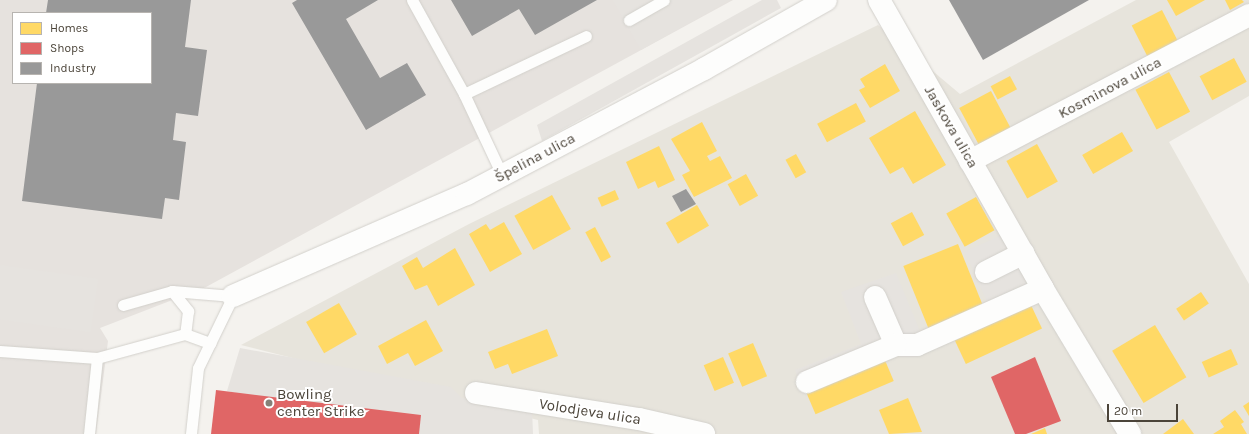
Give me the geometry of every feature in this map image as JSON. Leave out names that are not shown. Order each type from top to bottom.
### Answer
[{"type":"street","name":"Špelina ulica","points":[[232,296],[468,194],[704,69],[826,0]]},
{"type":"street","name":"Jaskova ulica","points":[[879,0],[970,161],[1130,434]]},
{"type":"street","name":"Kosminova ulica","points":[[970,161],[1249,14]]},
{"type":"street","points":[[986,272],[1024,253]]},
{"type":"street","points":[[807,382],[896,345],[917,345],[1044,288]]},
{"type":"street","points":[[875,296],[896,345]]},
{"type":"street","name":"Volodjeva ulica","points":[[476,393],[639,419],[704,434]]},
{"type":"lane","points":[[412,0],[464,94],[502,175]]},
{"type":"lane","points":[[629,20],[664,0]]},
{"type":"lane","points":[[464,94],[586,36]]},
{"type":"lane","points":[[172,291],[188,312],[185,334]]},
{"type":"lane","points":[[123,305],[172,291],[232,296],[198,368],[191,434]]},
{"type":"lane","points":[[0,352],[97,358],[185,334],[210,343]]},
{"type":"lane","points":[[88,434],[97,358]]},
{"type":"shaded area","points":[[0,0],[733,0],[206,287],[100,328],[108,341],[96,434],[0,434]]},
{"type":"shaded area","points":[[613,0],[730,0],[641,50]]},
{"type":"shaded area","points":[[762,0],[777,0],[781,8],[542,141],[537,125]]},
{"type":"shaded area","points":[[1136,0],[1249,0],[1249,96],[1169,142],[1249,284],[1249,434],[539,434],[538,420],[241,345],[469,224],[878,25],[960,94]]},
{"type":"shaded area","points":[[1004,234],[1026,284],[987,302],[965,251]]},
{"type":"shaded area","points":[[0,265],[98,279],[91,332],[0,320]]},
{"type":"shaded area","points":[[896,273],[922,336],[799,380],[795,370],[861,344],[841,292]]},
{"type":"shaded area","points":[[240,348],[451,387],[462,398],[532,409],[533,434],[419,434],[227,391]]},
{"type":"building: Homes","points":[[1167,0],[1205,0],[1176,16]]},
{"type":"building: Homes","points":[[1225,0],[1242,0],[1244,2],[1230,10]]},
{"type":"building: Homes","points":[[1162,10],[1179,43],[1149,58],[1132,25]]},
{"type":"building: Homes","points":[[1234,58],[1247,82],[1212,100],[1200,76]]},
{"type":"building: Homes","points":[[885,64],[900,91],[870,108],[859,90],[865,87],[860,79]]},
{"type":"building: Homes","points":[[1169,72],[1190,112],[1157,130],[1135,90]]},
{"type":"building: Homes","points":[[1010,76],[1017,89],[998,100],[991,86]]},
{"type":"building: Homes","points":[[991,91],[1011,129],[979,146],[959,108]]},
{"type":"building: Homes","points":[[856,103],[866,122],[827,142],[817,124]]},
{"type":"building: Homes","points":[[915,111],[946,165],[913,184],[903,167],[890,174],[869,138]]},
{"type":"building: Homes","points":[[702,122],[717,151],[707,156],[710,161],[720,156],[732,178],[694,197],[682,175],[690,171],[671,139]]},
{"type":"building: Homes","points":[[1122,132],[1133,151],[1093,174],[1082,155]]},
{"type":"building: Homes","points":[[1037,144],[1058,182],[1027,199],[1006,161]]},
{"type":"building: Homes","points":[[659,146],[675,180],[658,188],[655,181],[638,189],[626,162]]},
{"type":"building: Homes","points":[[796,154],[806,172],[796,178],[786,160]]},
{"type":"building: Homes","points":[[746,174],[758,196],[740,206],[728,184]]},
{"type":"building: Homes","points":[[615,190],[619,199],[602,207],[598,198]]},
{"type":"building: Homes","points":[[552,195],[571,229],[533,250],[514,216]]},
{"type":"building: Homes","points":[[976,197],[994,230],[965,247],[946,213]]},
{"type":"building: Homes","points":[[697,205],[709,226],[678,244],[666,223]]},
{"type":"building: Homes","points":[[912,212],[924,235],[903,246],[891,223]]},
{"type":"building: Homes","points":[[504,222],[522,254],[490,272],[469,234],[486,224],[490,230]]},
{"type":"building: Homes","points":[[595,227],[611,257],[601,262],[585,232]]},
{"type":"building: Homes","points":[[958,244],[984,308],[929,330],[903,266]]},
{"type":"building: Homes","points":[[455,248],[475,285],[438,306],[427,285],[415,290],[402,266],[417,257],[423,268]]},
{"type":"building: Homes","points":[[1201,292],[1209,304],[1184,320],[1176,309]]},
{"type":"building: Homes","points":[[339,303],[357,334],[324,353],[306,322]]},
{"type":"building: Homes","points":[[1031,305],[1042,329],[966,364],[955,340]]},
{"type":"building: Homes","points":[[426,320],[443,351],[415,366],[408,353],[387,364],[378,346]]},
{"type":"building: Homes","points":[[1155,325],[1186,377],[1144,403],[1112,351]]},
{"type":"building: Homes","points":[[547,329],[558,356],[512,374],[508,364],[495,369],[488,352]]},
{"type":"building: Homes","points":[[753,343],[767,376],[742,387],[728,354]]},
{"type":"building: Homes","points":[[1231,349],[1238,365],[1209,378],[1202,362]]},
{"type":"building: Homes","points":[[723,357],[734,383],[715,391],[704,365]]},
{"type":"building: Homes","points":[[884,358],[894,381],[816,414],[806,391]]},
{"type":"building: Homes","points":[[908,398],[922,432],[889,434],[879,410]]},
{"type":"building: Homes","points":[[1249,402],[1249,416],[1243,406]]},
{"type":"building: Homes","points":[[1235,410],[1244,422],[1241,424],[1247,434],[1213,434],[1224,427],[1220,421]]},
{"type":"building: Homes","points":[[1183,419],[1194,434],[1163,434]]},
{"type":"building: Homes","points":[[1045,428],[1047,434],[1031,434]]},
{"type":"building: Shops","points":[[1035,357],[1061,421],[1026,434],[1015,434],[991,377]]},
{"type":"building: Shops","name":"Bowling center Strike","points":[[216,390],[421,415],[419,434],[211,434]]},
{"type":"building: Industry","points":[[48,0],[191,0],[185,47],[207,50],[198,116],[176,113],[173,140],[186,142],[179,200],[165,198],[162,219],[22,201],[37,84],[152,84],[152,12],[46,12]]},
{"type":"building: Industry","points":[[297,0],[378,0],[346,19],[380,78],[407,63],[426,95],[366,130],[292,3]]},
{"type":"building: Industry","points":[[451,0],[597,0],[535,35],[519,9],[472,36]]},
{"type":"building: Industry","points":[[949,0],[1089,0],[983,60]]},
{"type":"building: Industry","points":[[686,189],[696,204],[681,212],[672,196]]},
{"type":"place","name":"Bowling center Strike","points":[[269,403]]}]
